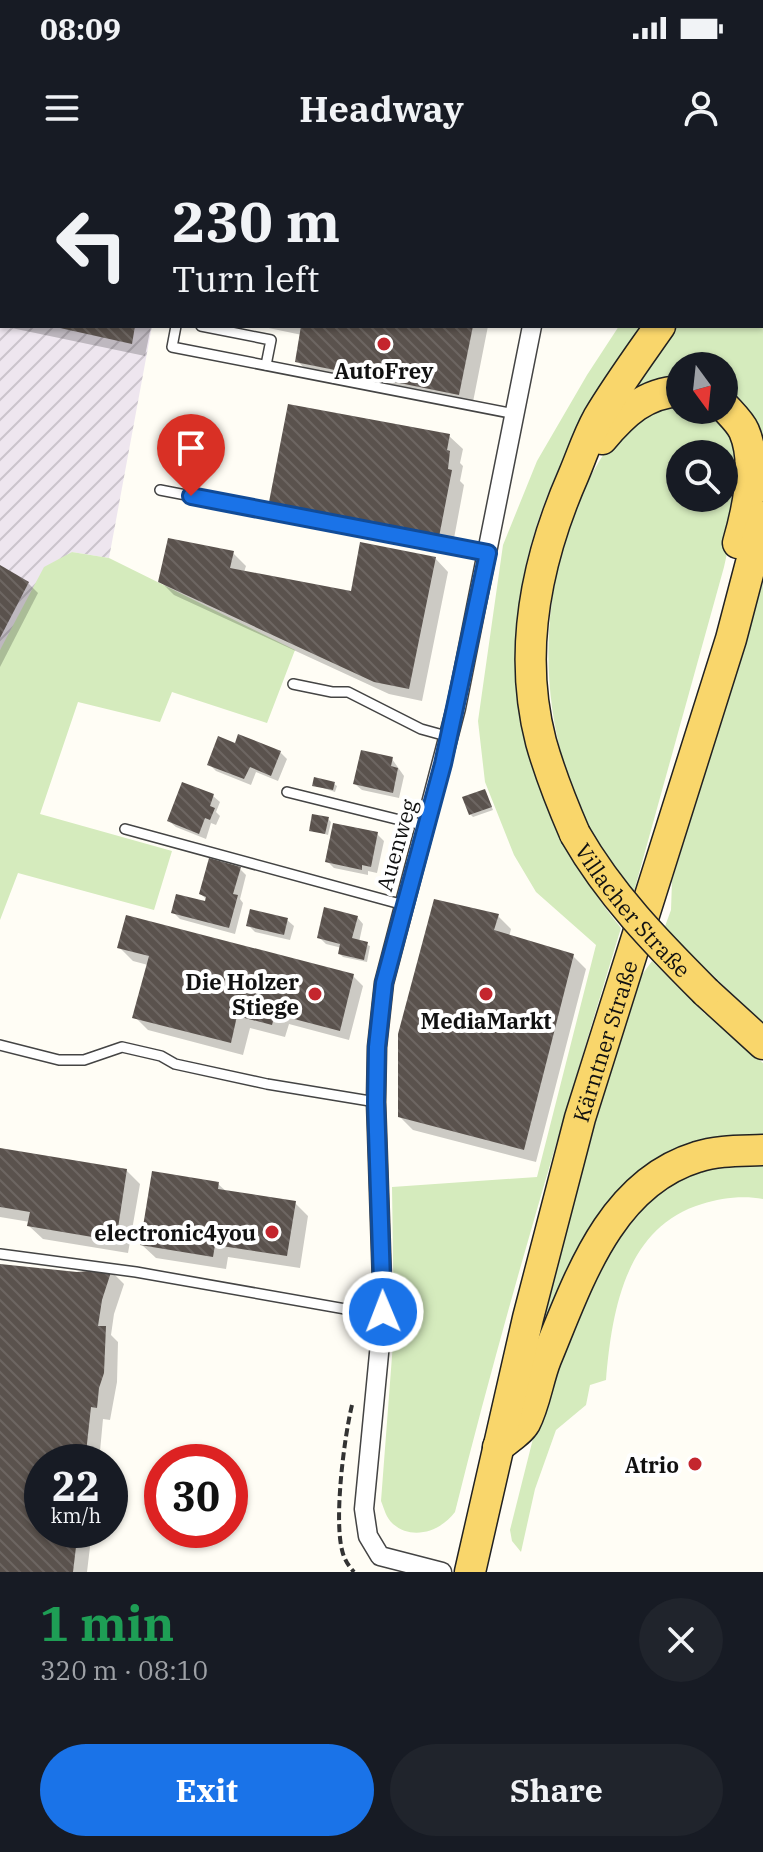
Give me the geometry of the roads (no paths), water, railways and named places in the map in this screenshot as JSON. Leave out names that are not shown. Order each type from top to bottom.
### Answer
[{"type":"main road","points":[[575,471],[597,419],[659,328]]},
{"type":"main road","points":[[575,471],[628,409],[648,398],[666,394]]},
{"type":"main road","points":[[731,639],[721,605],[743,527],[750,488],[744,430],[738,423]]},
{"type":"main road","name":"Villacher Straße","points":[[575,471],[557,509],[538,576],[531,625],[531,682],[541,740],[554,784],[575,834],[596,871],[650,935],[763,1044]]},
{"type":"main road","name":"Kärntner Straße","points":[[470,1572],[580,1118],[731,639],[763,517]]},
{"type":"main road","points":[[498,1447],[524,1425],[544,1363],[576,1289],[610,1222],[632,1194],[663,1171],[697,1157],[729,1151],[763,1150]]},
{"type":"street","name":"Auenweg","points":[[442,1572],[380,1556],[368,1536],[364,1509],[383,1312],[377,1047],[384,983],[450,737],[532,328]]},
{"type":"lane","points":[[176,328],[172,347],[515,414]]},
{"type":"lane","points":[[211,328],[271,340],[266,365]]},
{"type":"lane","points":[[160,490],[488,553]]},
{"type":"lane","points":[[293,684],[348,692],[421,729],[450,737]]},
{"type":"lane","points":[[287,792],[427,824]]},
{"type":"lane","points":[[125,829],[404,905]]},
{"type":"lane","points":[[0,1045],[59,1060],[84,1060],[122,1047],[161,1056],[175,1064],[267,1084],[376,1102]]},
{"type":"lane","points":[[0,1254],[136,1272],[368,1313],[383,1312]]},
{"type":"place","name":"AutoFrey","points":[[384,344]]},
{"type":"place","name":"Die Holzer Stiege","points":[[315,994]]},
{"type":"place","name":"MediaMarkt","points":[[486,994]]},
{"type":"place","name":"electronic4you","points":[[272,1232]]},
{"type":"place","name":"Atrio","points":[[695,1464]]}]
